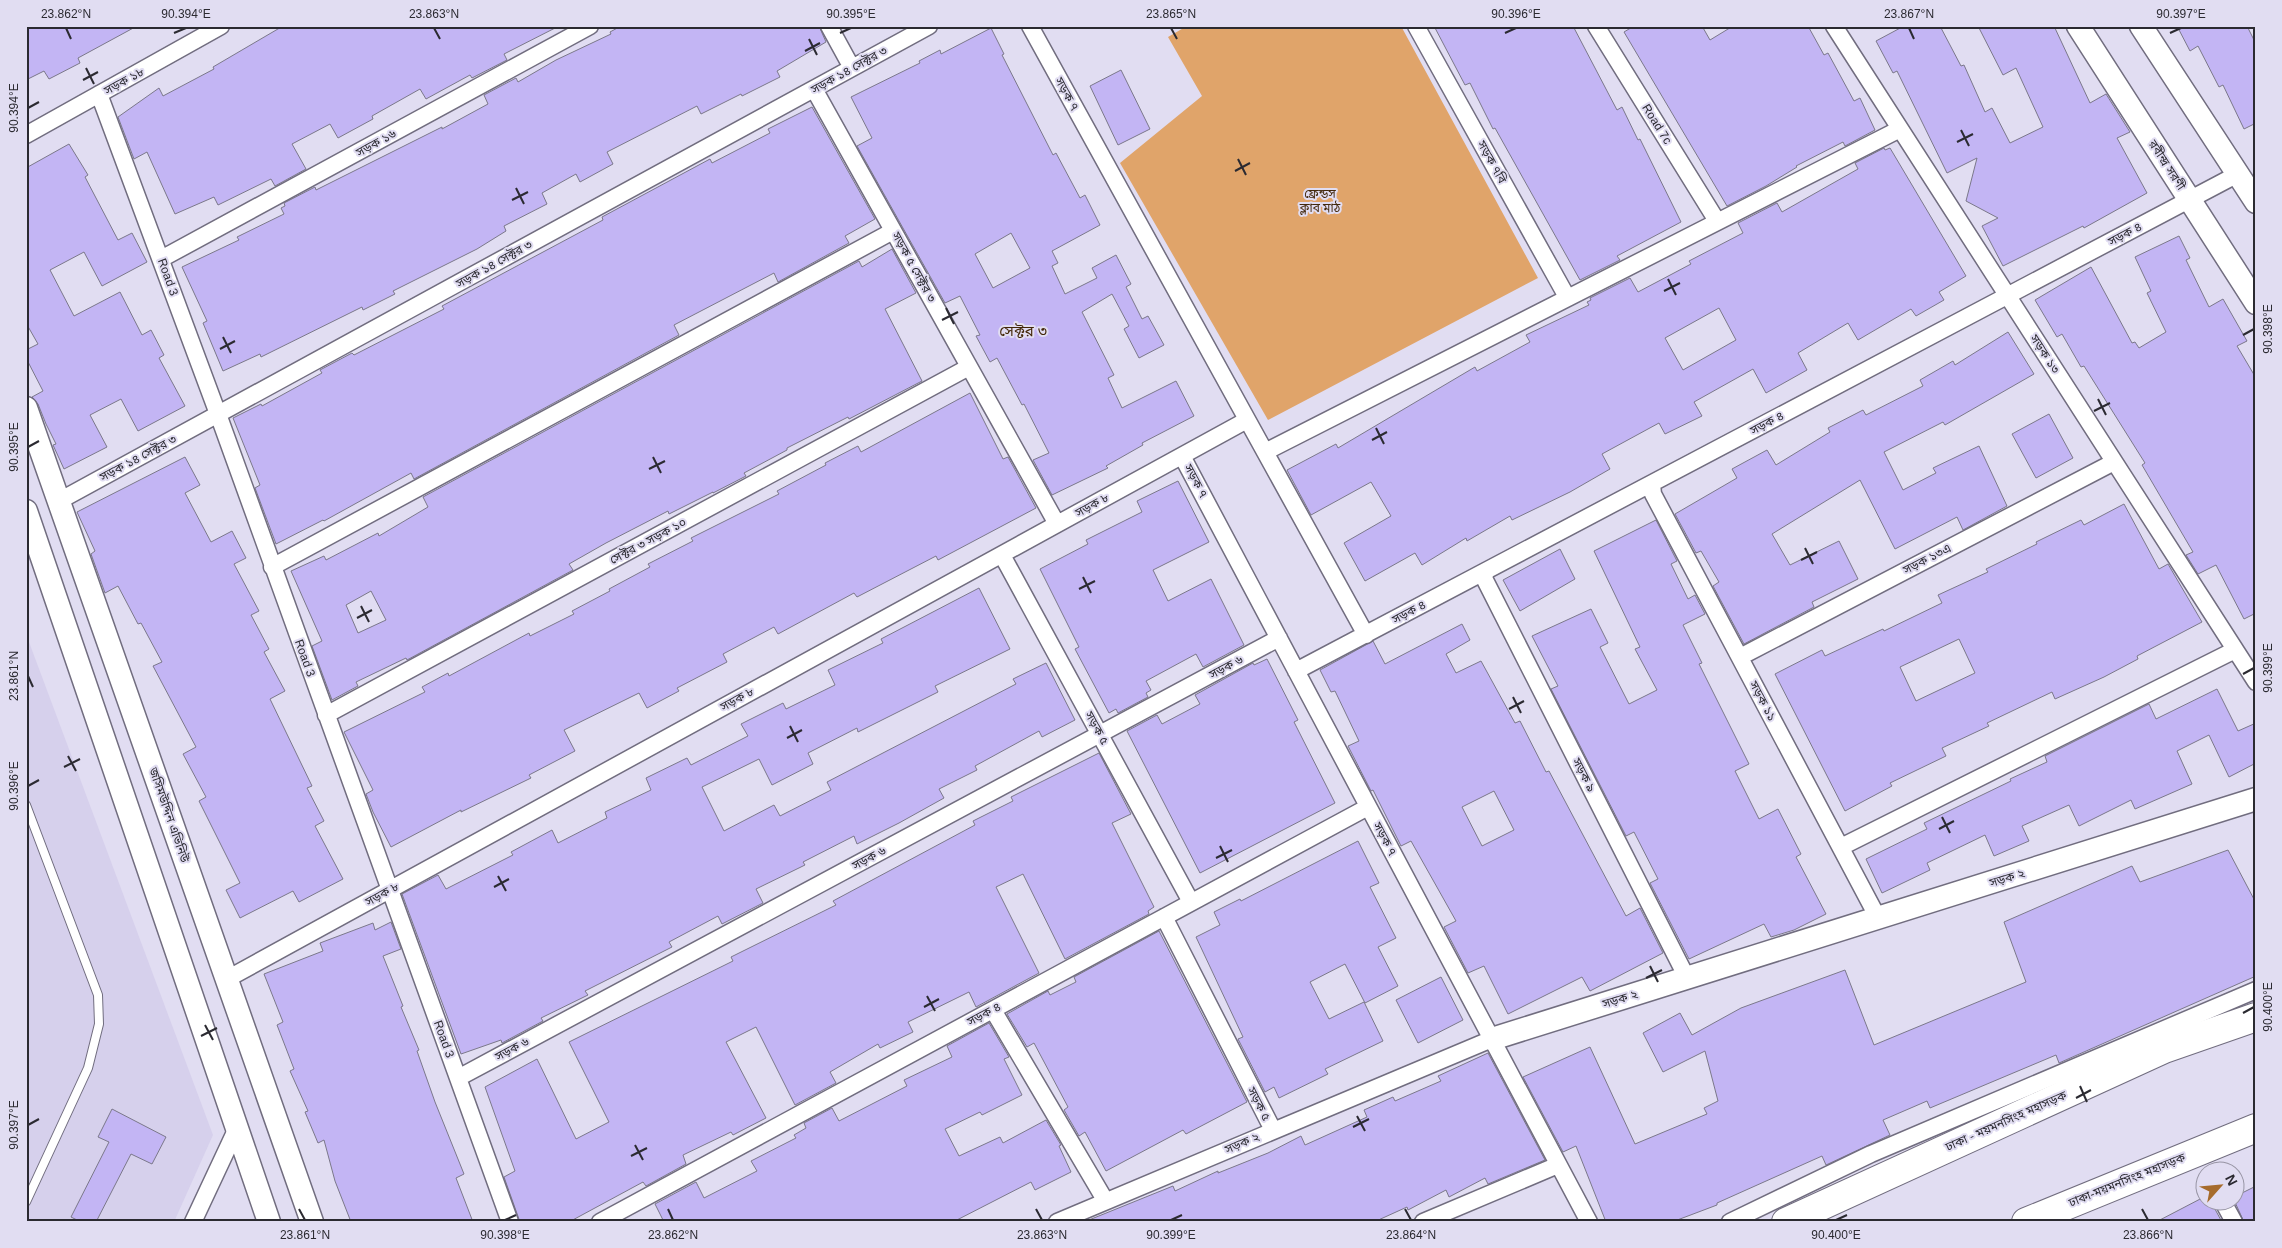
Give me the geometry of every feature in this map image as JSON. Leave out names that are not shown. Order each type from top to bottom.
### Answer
[{"type":"highway","name":"ঢাকা - ময়মনসিংহ মহাসড়ক","points":[[1786,1222],[2164,1049],[2256,1017]]},
{"type":"highway","name":"ঢাকা-ময়মনসিংহ মহাসড়ক","points":[[2026,1222],[2256,1128]]},
{"type":"street","name":"সড়ক ১৮","points":[[26,135],[221,26]]},
{"type":"street","name":"সড়ক ১৬","points":[[161,259],[590,26]]},
{"type":"street","points":[[829,26],[852,68]]},
{"type":"street","name":"সড়ক ১৪ সেক্টর ৩","points":[[59,501],[929,26]]},
{"type":"street","name":"সড়ক ৭","points":[[1030,26],[1366,635]]},
{"type":"street","name":"সড়ক ৭বি","points":[[1416,26],[1567,297]]},
{"type":"street","name":"Road 7c","points":[[1596,26],[1717,221]]},
{"type":"street","name":"সড়ক ১৩","points":[[1834,26],[2256,682]]},
{"type":"street","name":"রবীন্দ্র সরণী","points":[[2078,26],[2256,303]]},
{"type":"street","points":[[2141,26],[2256,202]]},
{"type":"street","name":"সড়ক ৫ সেক্টর ৩","points":[[814,89],[1057,524]]},
{"type":"street","name":"Road 3","points":[[99,94],[218,414],[510,1222]]},
{"type":"street","points":[[1265,452],[1900,128]]},
{"type":"street","name":"সড়ক ৪","points":[[1296,671],[2238,174]]},
{"type":"street","points":[[272,567],[894,231]]},
{"type":"street","name":"সেক্টর ৩ সড়ক ১০","points":[[326,714],[969,367]]},
{"type":"street","name":"জসিমউদ্দিন এভিনিউ","points":[[26,408],[312,1222]]},
{"type":"street","name":"সড়ক ৮","points":[[227,979],[1247,420]]},
{"type":"street","name":"সড়ক ৭","points":[[1182,456],[1589,1222]]},
{"type":"street","name":"সড়ক ১৩এ","points":[[1740,657],[2114,462]]},
{"type":"street","name":"সড়ক ১১","points":[[1652,484],[1653,494],[1878,918]]},
{"type":"street","points":[[26,511],[269,1222]]},
{"type":"street","name":"সড়ক ৫","points":[[1002,555],[1191,902]]},
{"type":"street","name":"সড়ক ৯","points":[[1486,571],[1484,578],[1687,978]]},
{"type":"street","name":"সড়ক ৬","points":[[458,1078],[1279,638]]},
{"type":"street","points":[[1841,847],[2235,650]]},
{"type":"street","name":"সড়ক ২","points":[[1057,1222],[1105,1200],[1492,1039],[2256,799]]},
{"type":"street","name":"সড়ক ৪","points":[[600,1222],[1368,807]]},
{"type":"street","name":"সড়ক ৫","points":[[1164,917],[1273,1130]]},
{"type":"street","points":[[1730,1222],[1871,1154],[2256,990]]},
{"type":"street","points":[[993,1010],[1105,1200]]},
{"type":"street","points":[[193,1222],[237,1128]]},
{"type":"street","points":[[1423,1222],[1558,1165]]},
{"type":"street","points":[[2227,1210],[2234,1222]]},
{"type":"lane","points":[[26,805],[98,995],[99,1024],[88,1068],[26,1202]]},
{"type":"shaded area","points":[[26,634],[213,1135],[174,1222],[26,1222]]},
{"type":"green space","name":"ফ্রেন্ডস ক্লাব মাঠ","points":[[1187,26],[1401,26],[1538,278],[1268,420],[1120,163],[1202,96],[1168,37]]},
{"type":"building","points":[[26,26],[137,26],[78,58],[80,63],[49,79],[44,71],[26,80]]},
{"type":"building","points":[[283,26],[559,26],[504,54],[507,60],[472,78],[470,75],[426,99],[420,89],[372,116],[373,119],[338,138],[330,124],[292,144],[306,169],[275,186],[271,179],[218,205],[214,197],[175,214],[147,152],[134,159],[118,117],[159,88],[163,96],[214,69],[213,67]]},
{"type":"building","points":[[621,26],[819,26],[826,42],[777,71],[780,77],[701,114],[697,106],[607,152],[613,164],[580,182],[576,174],[542,193],[547,204],[504,226],[506,231],[477,249],[393,291],[395,294],[363,310],[362,307],[261,357],[260,354],[223,371],[203,323],[207,321],[182,267],[239,240],[237,237],[284,214],[281,208],[285,206],[284,203],[315,187],[316,190],[442,127],[442,129],[488,104],[484,95],[516,78],[518,82],[556,60],[611,34],[610,32]]},
{"type":"building","points":[[1434,26],[1573,26],[1617,110],[1622,107],[1638,140],[1640,139],[1681,222],[1617,256],[1620,260],[1580,280],[1495,128],[1493,129],[1470,83],[1465,85]]},
{"type":"building","points":[[1634,26],[1702,26],[1710,40],[1733,26],[1808,26],[1824,55],[1828,53],[1854,101],[1860,98],[1875,130],[1845,146],[1843,142],[1796,166],[1766,186],[1727,206],[1624,32]]},
{"type":"building","points":[[1904,26],[1940,26],[1961,66],[1964,65],[1985,112],[1992,108],[2010,143],[2043,127],[2016,68],[2003,75],[1978,26],[2054,26],[2090,103],[2106,94],[2130,132],[2117,138],[2147,193],[2084,228],[2083,226],[2003,266],[1982,226],[1998,218],[1966,201],[1977,158],[1947,173],[1897,71],[1893,73],[1876,41]]},
{"type":"building","points":[[2177,26],[2247,26],[2256,44],[2256,123],[2244,129],[2223,85],[2219,87],[2198,46],[2190,51]]},
{"type":"building","points":[[991,28],[1004,54],[1002,55],[1053,155],[1056,153],[1080,198],[1085,195],[1100,225],[1052,251],[1058,263],[1052,266],[1065,294],[1097,278],[1092,268],[1116,255],[1131,284],[1126,287],[1142,319],[1148,316],[1164,345],[1139,358],[1124,329],[1129,326],[1112,294],[1082,312],[1114,375],[1108,378],[1122,408],[1176,381],[1194,416],[1142,443],[1143,445],[1106,466],[1108,468],[1052,495],[1033,460],[1049,453],[1024,404],[1022,405],[997,358],[990,362],[976,336],[980,335],[960,296],[945,303],[857,146],[872,138],[851,97],[920,63],[919,61],[940,50],[941,54]],"holes":[[[1011,233],[1030,268],[993,288],[975,254]]]},
{"type":"building","points":[[1121,70],[1150,129],[1118,145],[1090,86]]},
{"type":"building","points":[[812,107],[875,219],[845,236],[849,243],[778,282],[774,273],[674,325],[679,335],[414,479],[411,473],[324,521],[276,544],[255,488],[260,485],[233,418],[261,404],[262,406],[322,373],[320,370],[352,353],[354,355],[444,309],[442,306],[603,220],[602,217],[710,159],[712,163],[770,133],[768,129]]},
{"type":"building","points":[[69,144],[88,175],[85,177],[118,240],[132,233],[147,262],[102,286],[84,252],[50,270],[74,316],[120,292],[142,335],[151,330],[164,355],[159,358],[185,406],[138,431],[121,399],[90,415],[107,447],[64,469],[53,445],[56,444],[38,404],[32,397],[43,391],[26,358],[26,350],[38,344],[26,323],[26,168]]},
{"type":"building","points":[[1884,148],[1885,150],[1890,148],[1966,276],[1939,292],[1944,300],[1916,316],[1911,309],[1858,340],[1848,323],[1798,353],[1807,370],[1766,393],[1753,369],[1694,402],[1702,416],[1665,434],[1659,423],[1602,454],[1610,469],[1570,492],[1512,520],[1510,516],[1467,541],[1466,538],[1422,565],[1415,553],[1365,581],[1344,543],[1391,516],[1371,482],[1311,515],[1287,470],[1336,444],[1338,448],[1475,367],[1477,371],[1530,342],[1526,335],[1589,305],[1587,302],[1591,300],[1590,298],[1630,278],[1638,292],[1691,264],[1689,261],[1743,233],[1738,223],[1777,203],[1782,212],[1858,169],[1855,163]],"holes":[[[1719,308],[1736,340],[1683,370],[1665,338]]]},
{"type":"building","points":[[2179,236],[2190,258],[2186,260],[2209,307],[2223,299],[2247,341],[2237,346],[2256,378],[2256,613],[2244,619],[2216,565],[2198,574],[2186,555],[2193,552],[2142,465],[2145,463],[2084,366],[2081,367],[2062,334],[2057,337],[2035,300],[2091,267],[2132,343],[2135,342],[2139,348],[2166,332],[2147,293],[2151,291],[2135,257]]},
{"type":"building","points":[[892,249],[916,293],[885,309],[922,381],[849,419],[848,417],[787,448],[787,450],[744,473],[746,476],[713,493],[669,514],[668,511],[606,543],[569,564],[573,570],[407,660],[406,658],[356,682],[358,686],[332,700],[312,646],[322,641],[291,571],[324,556],[326,560],[378,533],[379,536],[428,507],[423,497],[859,261],[862,267]],"holes":[[[371,591],[386,620],[358,633],[346,605]]]},
{"type":"building","points":[[2008,332],[2034,374],[1945,425],[1943,422],[1884,452],[1903,490],[1936,473],[1933,468],[1979,446],[2007,506],[1963,530],[1957,517],[1895,549],[1860,480],[1772,534],[1790,565],[1839,541],[1858,579],[1812,602],[1814,607],[1744,644],[1713,586],[1719,582],[1701,551],[1696,553],[1675,514],[1737,478],[1732,469],[1767,450],[1776,465],[1830,432],[1828,428],[1863,410],[1866,415],[1923,386],[1920,380],[1953,361],[1955,365]]},
{"type":"building","points":[[970,393],[1003,459],[1008,457],[1036,508],[938,560],[936,556],[857,597],[854,593],[778,634],[774,627],[723,654],[727,662],[677,688],[679,691],[647,708],[639,693],[564,730],[575,751],[529,775],[531,778],[461,812],[461,810],[391,847],[366,794],[373,790],[344,732],[425,692],[422,687],[448,673],[449,676],[529,633],[530,636],[574,614],[572,611],[650,567],[648,564],[693,541],[691,538],[779,494],[777,491],[826,465],[825,463],[858,446],[861,452]]},
{"type":"building","points":[[2049,414],[2073,458],[2036,478],[2012,434]]},
{"type":"building","points":[[185,457],[200,485],[185,493],[211,542],[232,531],[246,558],[234,564],[259,611],[251,615],[269,649],[264,652],[285,691],[270,699],[312,786],[307,788],[324,821],[315,826],[343,879],[299,902],[293,891],[240,918],[226,890],[240,883],[199,801],[206,797],[183,754],[196,747],[153,666],[162,662],[141,623],[138,624],[118,586],[105,593],[91,554],[95,551],[77,512]]},
{"type":"building","points":[[1178,481],[1209,542],[1153,570],[1168,601],[1211,579],[1244,645],[1203,667],[1196,654],[1146,681],[1151,690],[1146,693],[1148,697],[1118,713],[1116,709],[1109,713],[1075,649],[1079,647],[1040,569],[1088,544],[1086,540],[1142,512],[1137,501]]},
{"type":"building","points":[[2124,504],[2159,569],[2168,564],[2202,622],[2137,656],[2138,659],[2104,677],[2055,699],[2052,692],[1987,723],[1989,726],[1942,748],[1946,756],[1890,783],[1892,786],[1845,811],[1775,674],[1822,650],[1825,656],[1883,629],[1884,631],[1942,603],[1938,595],[1988,572],[1986,569],[2037,544],[2036,542],[2081,520],[2084,525]],"holes":[[[1959,639],[1975,673],[1916,701],[1900,667]]]},
{"type":"building","points":[[1656,520],[1677,561],[1671,564],[1688,599],[1695,595],[1705,614],[1683,625],[1702,663],[1699,664],[1749,764],[1735,771],[1759,819],[1778,809],[1801,854],[1796,857],[1826,914],[1794,930],[1771,937],[1764,924],[1689,959],[1650,883],[1658,879],[1634,832],[1626,836],[1551,689],[1558,686],[1532,636],[1591,609],[1608,643],[1600,647],[1629,704],[1657,690],[1635,649],[1640,647],[1594,551]]},
{"type":"building","points":[[1560,549],[1575,579],[1520,611],[1503,580]]},
{"type":"building","points":[[979,588],[1010,649],[935,686],[938,692],[858,732],[857,728],[808,753],[813,764],[772,785],[759,759],[702,787],[724,831],[774,805],[780,816],[831,790],[827,782],[1016,684],[1013,679],[1046,663],[1075,720],[1042,737],[1039,731],[975,766],[977,770],[939,789],[944,798],[899,823],[857,844],[854,836],[803,862],[805,865],[756,889],[763,903],[722,924],[718,916],[669,942],[672,947],[585,991],[588,995],[541,1018],[543,1021],[502,1043],[501,1040],[461,1054],[402,894],[438,875],[446,889],[513,855],[511,852],[552,830],[558,843],[607,818],[605,812],[651,790],[646,778],[687,758],[691,765],[748,736],[741,724],[783,703],[786,709],[835,685],[828,670],[883,643],[881,639]]},
{"type":"building","points":[[1462,624],[1470,640],[1446,654],[1456,673],[1481,661],[1515,723],[1520,721],[1546,772],[1549,771],[1626,916],[1640,908],[1663,953],[1590,991],[1582,977],[1508,1014],[1484,966],[1468,973],[1444,927],[1456,921],[1411,841],[1401,846],[1373,790],[1371,791],[1348,746],[1359,741],[1335,691],[1331,692],[1320,670],[1373,641],[1385,664]],"holes":[[[1494,791],[1514,830],[1482,846],[1462,807]]]},
{"type":"building","points":[[1267,659],[1298,720],[1294,722],[1335,803],[1200,873],[1127,731],[1157,715],[1162,724],[1200,704],[1195,695],[1253,663],[1254,665]]},
{"type":"building","points":[[2217,689],[2238,731],[2256,723],[2256,763],[2229,777],[2209,735],[2177,751],[2192,784],[2135,809],[2131,800],[2079,826],[2069,805],[2022,826],[2029,841],[1994,856],[1985,835],[1927,863],[1930,870],[1882,893],[1866,859],[1927,829],[1924,823],[2047,762],[2045,756],[2149,704],[2156,719]]},
{"type":"building","points":[[1099,753],[1131,814],[1112,823],[1154,907],[1148,911],[1149,914],[1065,959],[1023,874],[996,887],[1039,973],[976,1007],[969,992],[908,1022],[913,1032],[880,1048],[878,1044],[830,1072],[836,1083],[795,1105],[756,1027],[726,1042],[766,1118],[733,1135],[731,1132],[683,1155],[686,1164],[646,1186],[643,1182],[569,1222],[520,1222],[504,1177],[515,1171],[485,1087],[537,1059],[576,1139],[609,1122],[569,1042],[733,961],[731,957],[836,905],[833,901],[975,825],[973,821],[1013,801],[1011,797]]},
{"type":"building","points":[[1358,841],[1379,883],[1370,887],[1396,938],[1378,947],[1398,986],[1365,1003],[1345,964],[1310,982],[1329,1019],[1364,1002],[1383,1041],[1325,1069],[1328,1074],[1279,1098],[1274,1087],[1265,1092],[1238,1039],[1243,1037],[1196,937],[1220,925],[1214,912],[1240,899],[1241,901]]},
{"type":"building","points":[[2228,850],[2256,903],[2256,976],[2059,1063],[2056,1055],[1930,1108],[1927,1101],[1883,1120],[1890,1135],[1826,1165],[1822,1156],[1717,1203],[1717,1205],[1672,1222],[1606,1222],[1576,1146],[1563,1152],[1523,1077],[1590,1047],[1635,1144],[1707,1114],[1704,1108],[1718,1101],[1705,1051],[1663,1072],[1643,1033],[1680,1013],[1692,1035],[1741,1008],[1845,970],[1874,1045],[2026,982],[2004,922],[2132,866],[2140,882]]},
{"type":"building","points":[[391,922],[401,949],[383,956],[419,1050],[417,1051],[435,1102],[464,1174],[456,1178],[473,1222],[351,1222],[335,1181],[324,1140],[318,1143],[305,1112],[308,1111],[290,1071],[294,1069],[277,1025],[283,1022],[264,974],[323,951],[320,943],[373,923],[375,930]]},
{"type":"building","points":[[1159,931],[1247,1102],[1186,1134],[1183,1130],[1106,1171],[1085,1132],[1079,1136],[1064,1110],[1068,1107],[1034,1043],[1027,1047],[1007,1014],[1048,991],[1050,995],[1076,982],[1074,977]]},
{"type":"building","points":[[1441,977],[1463,1020],[1418,1043],[1396,1000]]},
{"type":"building","points":[[989,1023],[1009,1057],[1004,1059],[1022,1095],[982,1115],[980,1112],[945,1129],[959,1156],[1000,1137],[1003,1143],[1046,1120],[1061,1145],[1059,1146],[1071,1172],[1035,1190],[1031,1182],[953,1222],[664,1222],[655,1204],[696,1182],[704,1198],[757,1171],[751,1161],[796,1138],[794,1135],[806,1128],[804,1123],[832,1108],[839,1121],[907,1086],[904,1080],[952,1057],[947,1046]]},
{"type":"building","points":[[1488,1053],[1545,1160],[1488,1184],[1485,1178],[1449,1197],[1446,1190],[1408,1210],[1407,1207],[1374,1222],[1084,1222],[1173,1186],[1175,1191],[1218,1171],[1218,1173],[1268,1153],[1301,1136],[1305,1145],[1367,1117],[1364,1110],[1393,1097],[1395,1101],[1441,1081],[1438,1076]]},
{"type":"building","points":[[112,1109],[166,1137],[152,1164],[131,1154],[96,1222],[81,1222],[71,1217],[109,1142],[98,1137]]},
{"type":"building","points":[[2256,1186],[2256,1222],[2244,1222],[2239,1210],[2244,1210],[2244,1192]]},
{"type":"building","points":[[2194,1202],[2194,1210],[2215,1210],[2222,1222],[2156,1222]]},
{"type":"district","name":"সেক্টর ৩","points":[[1023,330]]}]
